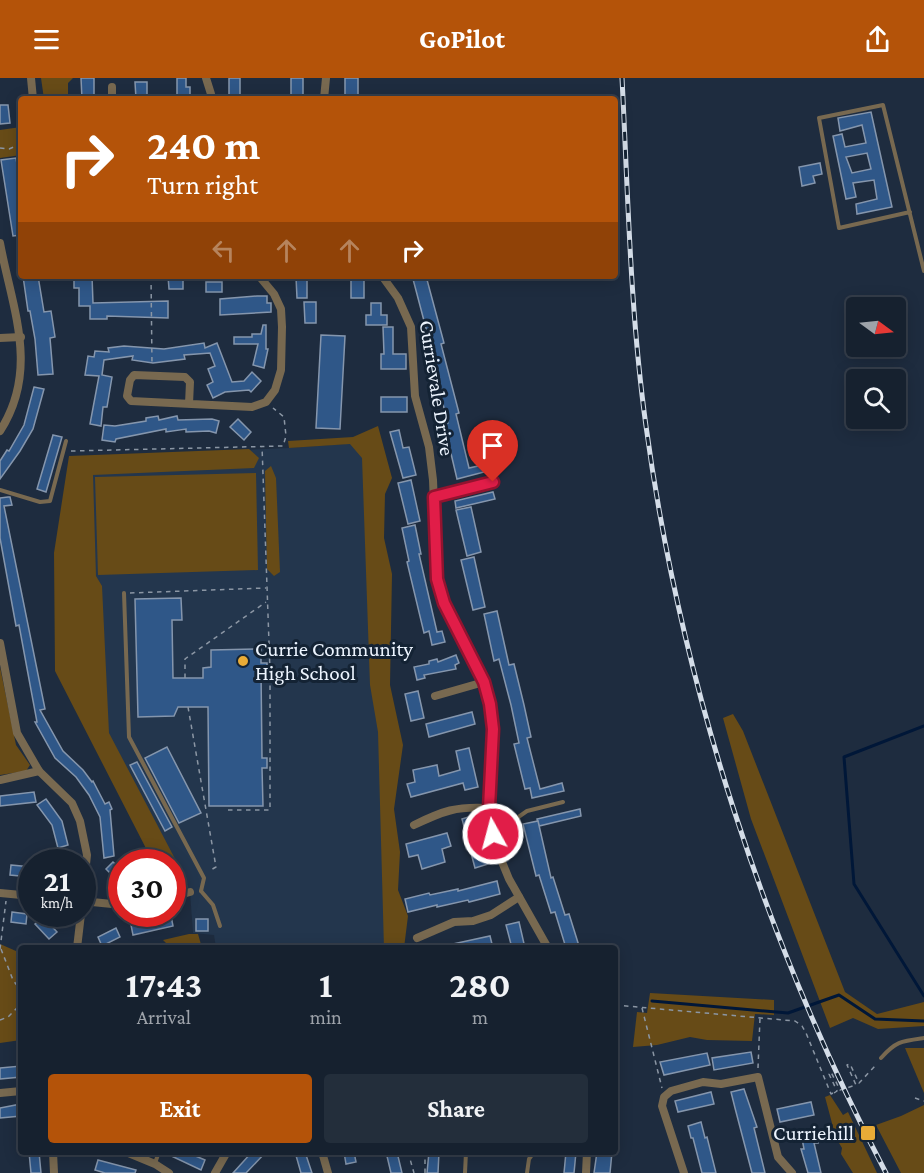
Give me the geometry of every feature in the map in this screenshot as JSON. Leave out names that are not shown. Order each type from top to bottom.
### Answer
[{"type":"street","points":[[31,78],[33,96]]},
{"type":"street","points":[[206,78],[211,96]]},
{"type":"street","points":[[324,96],[326,78]]},
{"type":"street","points":[[112,87],[112,96]]},
{"type":"street","points":[[0,243],[21,337],[22,356],[15,398],[0,431]]},
{"type":"street","points":[[189,404],[190,382],[185,376],[134,375],[130,380],[127,396],[131,401],[189,404],[252,407],[266,402],[275,390],[280,370],[281,309],[274,294],[262,279]]},
{"type":"street","name":"Currievale Drive","points":[[384,279],[398,298],[411,327],[415,396],[429,447],[434,497],[437,579],[444,603],[484,682],[490,704],[493,729],[489,808],[493,834],[500,858],[546,945]]},
{"type":"street","points":[[0,338],[21,337]]},
{"type":"street","points":[[1,649],[17,733],[39,771],[72,803],[80,821],[86,849]]},
{"type":"street","points":[[435,696],[484,682]]},
{"type":"street","points":[[0,780],[39,771]]},
{"type":"street","points":[[414,825],[445,811],[467,806],[489,808]]},
{"type":"street","points":[[186,893],[190,892]]},
{"type":"street","points":[[417,938],[454,922],[473,921],[490,915],[519,897]]},
{"type":"street","points":[[77,945],[79,927]]},
{"type":"street","points":[[684,1173],[662,1106],[664,1097],[671,1091],[703,1082],[721,1084],[758,1077],[778,1157],[792,1173]]},
{"type":"street","points":[[0,1093],[18,1091]]},
{"type":"street","points":[[53,1155],[54,1173]]},
{"type":"street","points":[[133,1155],[169,1173]]},
{"type":"street","points":[[215,1173],[225,1155]]},
{"type":"street","points":[[323,1155],[328,1173]]},
{"type":"street","points":[[586,1173],[587,1155]]},
{"type":"lane","points":[[910,212],[839,228],[819,118],[883,105],[910,212],[924,271]]},
{"type":"lane","points":[[0,490],[40,502],[50,501],[66,441]]},
{"type":"lane","points":[[434,497],[493,482]]},
{"type":"lane","points":[[124,593],[129,737],[204,878],[201,891]]},
{"type":"lane","points":[[493,834],[527,811],[563,802]]},
{"type":"lane","points":[[190,892],[201,891]]},
{"type":"lane","points":[[201,891],[213,905],[220,926]]},
{"type":"lane","points":[[881,1058],[893,1045],[902,1041],[924,1038]]},
{"type":"lane","points":[[155,1164],[158,1155]]},
{"type":"lane","points":[[465,1173],[466,1155]]},
{"type":"lane","points":[[526,1173],[532,1155]]},
{"type":"path","points":[[0,148],[9,149],[18,145]]},
{"type":"path","points":[[151,279],[152,376]]},
{"type":"path","points":[[64,451],[283,446],[286,436],[284,417],[266,402]]},
{"type":"path","points":[[228,810],[270,810],[270,671],[262,446]]},
{"type":"path","points":[[124,593],[267,588]]},
{"type":"path","points":[[185,678],[184,659],[267,601]]},
{"type":"path","points":[[188,707],[216,867],[202,875]]},
{"type":"path","points":[[4,894],[0,948],[18,987]]},
{"type":"path","points":[[618,1005],[791,1020],[802,1026],[831,1094],[837,1091],[829,1074],[831,1072],[840,1090],[856,1085],[847,1065],[850,1064],[859,1083],[881,1058]]},
{"type":"path","points":[[0,1020],[8,1017],[18,1007]]},
{"type":"path","points":[[642,1007],[664,1097]]},
{"type":"path","points":[[758,1077],[760,1017]]},
{"type":"path","points":[[915,1098],[924,1101]]},
{"type":"path","points":[[409,1155],[414,1173]]},
{"type":"path","points":[[424,1173],[425,1155]]},
{"type":"shaded area","points":[[41,78],[73,78],[68,83],[68,96],[44,96]]},
{"type":"shaded area","points":[[18,127],[18,155],[0,158],[0,130]]},
{"type":"shaded area","points":[[378,426],[392,478],[385,494],[384,538],[392,574],[390,685],[403,745],[394,809],[400,852],[398,890],[408,916],[404,945],[384,945],[378,732],[370,685],[362,458],[350,444],[289,448],[288,441],[353,437]]},
{"type":"shaded area","name":"Currie Community High School","points":[[373,442],[395,945],[216,945],[214,935],[193,933],[190,892],[186,884],[186,849],[167,849],[107,734],[55,553],[70,458]]},
{"type":"shaded area","points":[[249,449],[259,458],[254,468],[93,475],[96,576],[102,586],[109,733],[170,849],[146,849],[55,671],[54,553],[69,456]]},
{"type":"shaded area","points":[[271,466],[276,478],[280,572],[274,576],[267,569],[265,471]]},
{"type":"shaded area","points":[[256,473],[258,570],[98,575],[95,477]]},
{"type":"shaded area","points":[[0,667],[16,745],[30,765],[26,771],[0,775]]},
{"type":"shaded area","points":[[733,714],[743,731],[845,992],[877,1014],[924,1002],[924,1026],[878,1029],[853,1018],[830,1028],[751,819],[723,718]]},
{"type":"shaded area","points":[[198,934],[201,945],[168,945],[163,940]]},
{"type":"shaded area","points":[[0,944],[18,954],[18,1040],[0,1043]]},
{"type":"shaded area","points":[[650,993],[774,1000],[774,1015],[755,1014],[752,1041],[707,1040],[690,1037],[657,1045],[633,1047],[637,1012],[647,1013]]},
{"type":"shaded area","points":[[905,1048],[924,1048],[924,1093]]},
{"type":"shaded area","points":[[830,1095],[843,1115],[848,1112],[877,1173],[853,1173],[841,1154],[842,1148],[836,1138],[825,1097]]},
{"type":"shaded area","points":[[924,1105],[924,1173],[901,1173],[876,1125]]},
{"type":"building","points":[[81,78],[94,78],[94,96],[82,96]]},
{"type":"building","points":[[177,78],[186,78],[186,87],[190,87],[190,96],[177,96]]},
{"type":"building","points":[[229,78],[240,78],[240,96],[229,96]]},
{"type":"building","points":[[291,78],[303,78],[303,96],[291,96]]},
{"type":"building","points":[[345,78],[358,78],[358,96],[345,96]]},
{"type":"building","points":[[135,82],[147,82],[147,96],[136,96]]},
{"type":"building","points":[[0,105],[8,105],[10,123],[0,124]]},
{"type":"building","points":[[871,112],[892,207],[857,214],[856,204],[877,199],[874,180],[853,183],[856,197],[846,199],[833,136],[842,134],[845,147],[866,143],[862,125],[840,131],[838,118]],"holes":[[[867,153],[871,169],[852,173],[846,157]]]},
{"type":"building","points":[[16,158],[18,235],[13,236],[1,160]]},
{"type":"building","points":[[820,163],[822,174],[813,176],[815,183],[802,186],[799,167]]},
{"type":"building","points":[[23,279],[38,279],[44,312],[51,311],[55,337],[50,338],[53,374],[38,375],[35,339],[30,311],[28,311]]},
{"type":"building","points":[[74,279],[92,279],[93,303],[168,301],[168,318],[107,316],[107,319],[90,319],[90,306],[79,306],[79,288],[74,288]]},
{"type":"building","points":[[168,279],[183,279],[183,289],[169,289]]},
{"type":"building","points":[[296,279],[307,279],[307,298],[297,298]]},
{"type":"building","points":[[351,279],[364,279],[364,298],[351,298]]},
{"type":"building","points":[[413,279],[427,279],[444,343],[441,344],[459,413],[456,414],[469,468],[487,464],[488,471],[457,479],[444,424],[448,423],[430,355],[433,355]]},
{"type":"building","points":[[206,282],[222,282],[222,292],[206,292]]},
{"type":"building","points":[[267,296],[267,303],[271,303],[271,312],[220,315],[220,299]]},
{"type":"building","points":[[304,302],[316,302],[316,323],[305,323]]},
{"type":"building","points":[[371,303],[381,303],[381,315],[387,315],[387,325],[366,325],[366,315],[371,315]]},
{"type":"building","points":[[263,325],[266,325],[266,349],[268,349],[264,368],[253,365],[258,344],[234,344],[234,337],[252,337],[252,334],[261,334]]},
{"type":"building","points":[[383,327],[393,327],[393,354],[406,354],[406,369],[381,369],[381,354],[384,354]]},
{"type":"building","points":[[321,335],[345,336],[340,429],[316,428]]},
{"type":"building","points":[[204,343],[205,348],[217,343],[232,382],[244,381],[252,372],[261,381],[251,392],[249,390],[225,392],[213,398],[207,385],[213,382],[208,369],[215,366],[210,353],[184,355],[185,359],[153,363],[132,360],[133,356],[104,360],[102,375],[112,377],[107,407],[103,407],[101,426],[90,424],[99,376],[85,375],[88,356],[94,357],[95,351],[109,352],[108,348],[124,346],[164,349]]},
{"type":"building","points":[[34,387],[44,389],[33,429],[0,479],[0,461],[7,450],[9,451],[24,425]]},
{"type":"building","points":[[381,397],[407,397],[407,412],[381,412]]},
{"type":"building","points":[[158,416],[159,420],[177,416],[178,420],[212,419],[219,421],[216,433],[186,432],[186,429],[166,432],[166,429],[116,439],[115,442],[102,440],[104,425],[115,426],[146,421],[146,418]]},
{"type":"building","points":[[238,419],[251,432],[244,440],[230,427]]},
{"type":"building","points":[[399,430],[403,448],[409,447],[416,475],[403,478],[390,432]]},
{"type":"building","points":[[53,435],[62,437],[46,492],[37,489]]},
{"type":"building","points":[[411,480],[420,521],[408,524],[398,483]]},
{"type":"building","points":[[493,492],[495,499],[456,508],[455,501]]},
{"type":"building","points":[[10,497],[12,505],[4,506],[45,709],[40,710],[63,751],[93,781],[105,804],[109,802],[112,809],[110,810],[113,849],[108,849],[108,857],[104,858],[100,817],[89,795],[76,777],[55,758],[35,722],[37,722],[19,625],[16,626],[0,538],[0,498]]},
{"type":"building","points":[[471,507],[481,552],[467,556],[456,510]]},
{"type":"building","points":[[415,525],[421,554],[419,554],[437,632],[442,631],[445,642],[432,645],[429,631],[424,633],[407,562],[409,561],[402,528]]},
{"type":"building","points":[[474,557],[485,607],[473,610],[461,560]]},
{"type":"building","points":[[181,598],[182,620],[172,620],[173,678],[203,678],[203,668],[211,667],[211,650],[261,649],[261,663],[267,663],[267,671],[261,671],[262,758],[267,758],[267,768],[262,768],[263,806],[209,806],[208,707],[178,707],[174,716],[138,717],[135,599]]},
{"type":"building","points":[[497,611],[509,665],[514,664],[524,705],[531,737],[527,738],[540,789],[562,783],[564,791],[532,798],[530,788],[525,789],[514,744],[519,743],[511,705],[499,659],[494,661],[484,614]]},
{"type":"building","points":[[456,655],[459,663],[455,665],[456,669],[424,675],[425,678],[417,680],[414,667]]},
{"type":"building","points":[[418,691],[424,718],[411,721],[405,694]]},
{"type":"building","points":[[472,712],[475,724],[429,737],[426,724]]},
{"type":"building","points":[[167,747],[201,813],[179,823],[145,758]]},
{"type":"building","points":[[469,748],[478,787],[465,790],[463,783],[411,797],[407,784],[415,782],[413,770],[437,765],[439,776],[460,770],[456,751]]},
{"type":"building","points":[[137,762],[172,827],[165,831],[130,765]]},
{"type":"building","points":[[34,792],[36,802],[0,806],[0,796]]},
{"type":"building","points":[[46,799],[62,821],[68,845],[58,848],[52,825],[37,805]]},
{"type":"building","points":[[580,809],[581,816],[539,826],[537,819]]},
{"type":"building","points":[[475,815],[488,864],[475,868],[462,819]]},
{"type":"building","points":[[538,821],[551,878],[553,877],[565,915],[569,914],[579,945],[565,945],[555,912],[551,913],[539,875],[536,876],[523,824]]},
{"type":"building","points":[[447,833],[451,846],[442,849],[445,862],[422,869],[418,855],[409,857],[406,844]]},
{"type":"building","points":[[11,865],[18,866],[18,876],[10,875]]},
{"type":"building","points":[[497,881],[500,894],[469,902],[468,900],[437,907],[437,905],[408,912],[405,899],[429,893],[430,895],[458,889],[458,891]]},
{"type":"building","points":[[12,912],[18,913],[18,923],[11,922]]},
{"type":"building","points":[[196,919],[208,919],[208,931],[196,931]]},
{"type":"building","points":[[519,922],[524,945],[511,945],[506,925]]},
{"type":"building","points":[[38,927],[52,927],[57,932],[49,939]]},
{"type":"building","points":[[131,927],[169,927],[133,935]]},
{"type":"building","points":[[116,928],[120,937],[102,945],[98,937]]},
{"type":"building","points":[[490,936],[492,945],[448,945]]},
{"type":"building","points":[[751,1052],[753,1063],[714,1070],[712,1058]]},
{"type":"building","points":[[707,1053],[710,1065],[664,1075],[660,1062]]},
{"type":"building","points":[[18,1066],[18,1077],[0,1079],[0,1068]]},
{"type":"building","points":[[744,1089],[757,1127],[754,1128],[765,1173],[752,1173],[731,1092]]},
{"type":"building","points":[[711,1092],[714,1104],[678,1112],[675,1101]]},
{"type":"building","points":[[811,1102],[814,1115],[780,1122],[777,1109]]},
{"type":"building","points":[[18,1105],[18,1116],[0,1118],[0,1108]]},
{"type":"building","points":[[701,1122],[716,1173],[702,1173],[693,1138],[691,1138],[688,1126]]},
{"type":"building","points":[[815,1130],[818,1143],[814,1143],[821,1173],[808,1173],[801,1149],[804,1149],[801,1133]]},
{"type":"building","points":[[29,1155],[39,1155],[41,1173],[31,1173]]},
{"type":"building","points":[[169,1155],[193,1155],[205,1160],[201,1170]]},
{"type":"building","points":[[249,1155],[263,1155],[246,1173],[233,1173]]},
{"type":"building","points":[[296,1155],[306,1155],[312,1173],[301,1173]]},
{"type":"building","points":[[344,1155],[355,1155],[356,1162],[346,1164]]},
{"type":"building","points":[[387,1155],[398,1155],[402,1173],[391,1173]]},
{"type":"building","points":[[429,1155],[439,1155],[438,1173],[427,1173]]},
{"type":"building","points":[[566,1155],[576,1155],[574,1173],[564,1173]]},
{"type":"building","points":[[597,1155],[612,1155],[610,1173],[594,1173]]},
{"type":"building","points":[[98,1160],[136,1170],[135,1173],[105,1173],[95,1170]]},
{"type":"waterway","points":[[924,726],[844,757],[854,884],[924,996]]},
{"type":"waterway","points":[[652,1001],[788,1013],[839,995],[875,1019],[924,1021]]},
{"type":"railway","points":[[622,78],[636,339],[646,426],[661,523],[681,619],[705,715],[766,903],[802,995],[842,1085],[886,1173]]},
{"type":"place","name":"Currie Community High School","points":[[243,661]]},
{"type":"place","name":"Curriehill","points":[[868,1133]]},
{"type":"route","points":[[493,482],[434,497],[437,579],[444,603],[484,682],[490,704],[493,729],[489,808],[493,834]]}]
